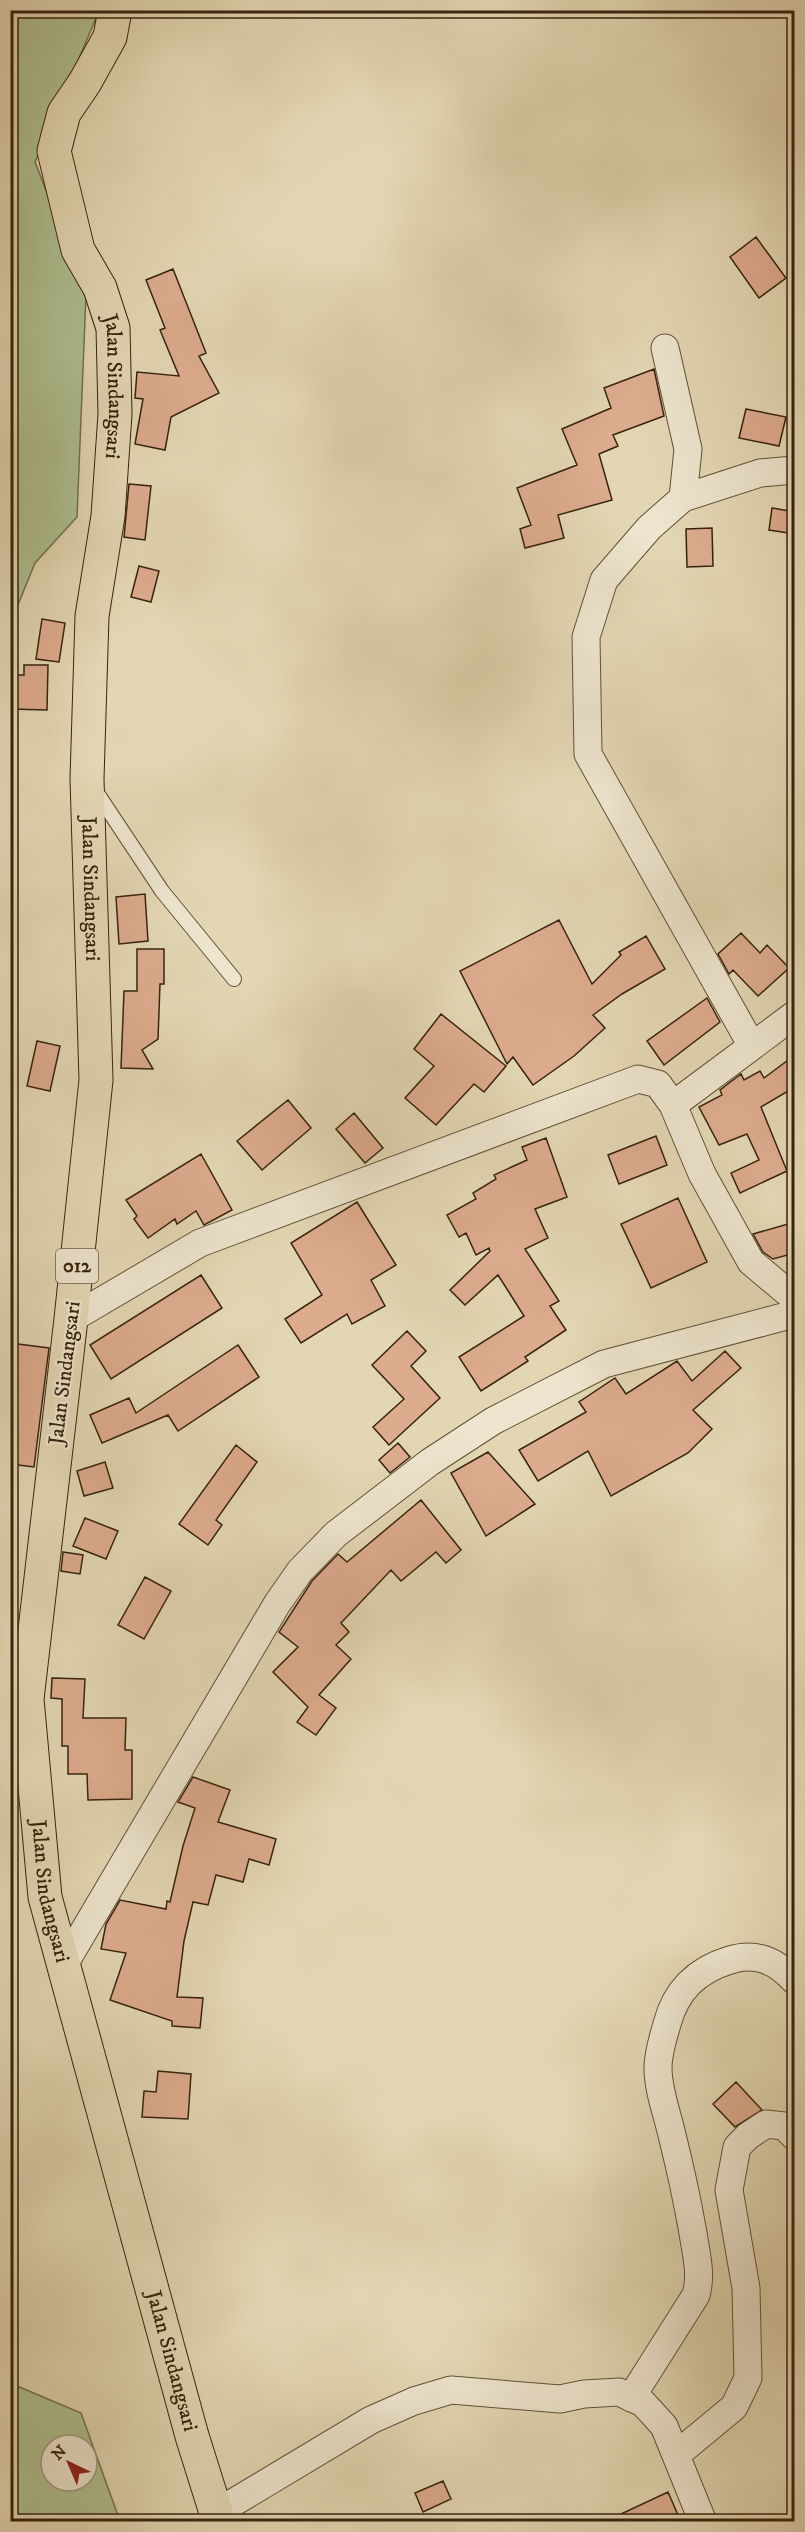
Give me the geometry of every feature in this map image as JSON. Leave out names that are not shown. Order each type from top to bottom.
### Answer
[{"type":"main road","name":"Jalan Sindangsari","points":[[116,10],[110,36],[85,82],[64,113],[54,151],[78,249],[100,288],[113,328],[115,414],[108,516],[92,616],[87,778],[96,1080],[27,1699],[45,1897],[62,1968],[192,2436],[218,2517]]},
{"type":"street","points":[[665,348],[688,448],[683,498]]},
{"type":"street","points":[[752,1046],[588,754],[586,637],[604,580],[649,528],[683,498],[760,473],[795,470]]},
{"type":"street","points":[[673,1105],[795,1015]]},
{"type":"street","points":[[71,1319],[200,1243],[638,1080],[658,1084],[673,1105],[702,1174],[751,1262],[795,1298]]},
{"type":"street","points":[[62,1968],[277,1604],[300,1571],[336,1534],[430,1462],[494,1421],[604,1364],[795,1314]]},
{"type":"street","points":[[631,2398],[696,2295],[698,2286],[699,2271],[686,2188],[658,2069],[674,2000],[686,1984],[700,1974],[741,1957],[769,1960],[782,1967],[795,1980]]},
{"type":"street","points":[[676,2455],[734,2407],[748,2378],[746,2288],[729,2190],[737,2147],[766,2124],[784,2126],[795,2136]]},
{"type":"street","points":[[218,2517],[371,2420],[414,2401],[451,2390],[560,2399],[584,2394],[619,2392],[642,2403],[664,2426],[703,2522]]},
{"type":"lane","points":[[87,778],[162,891],[234,979]]},
{"type":"green space","points":[[11,11],[99,11],[35,162],[86,294],[77,517],[35,563],[11,622]]},
{"type":"green space","points":[[10,2383],[81,2413],[88,2433],[39,2433],[39,2493],[99,2493],[99,2463],[120,2521],[11,2521]]},
{"type":"building","points":[[756,237],[786,278],[759,298],[730,257]]},
{"type":"building","points":[[173,269],[206,353],[199,356],[219,393],[171,417],[165,450],[135,444],[143,399],[135,398],[137,372],[179,376],[160,330],[165,328],[146,280]]},
{"type":"building","points":[[654,369],[664,416],[613,435],[618,446],[599,454],[612,500],[558,515],[564,538],[525,548],[520,529],[531,525],[517,488],[577,465],[562,429],[611,408],[604,388]]},
{"type":"building","points":[[746,409],[786,417],[779,446],[739,438]]},
{"type":"building","points":[[129,484],[151,486],[145,540],[124,537]]},
{"type":"building","points":[[772,508],[795,512],[795,534],[769,530]]},
{"type":"building","points":[[712,528],[713,566],[687,567],[686,529]]},
{"type":"building","points":[[139,566],[159,571],[151,602],[131,597]]},
{"type":"building","points":[[42,619],[65,623],[59,662],[36,659]]},
{"type":"building","points":[[24,665],[48,665],[47,710],[10,709],[10,675],[24,675]]},
{"type":"building","points":[[145,894],[148,941],[119,944],[116,897]]},
{"type":"building","points":[[559,920],[592,984],[621,955],[619,952],[646,936],[665,969],[622,994],[593,1015],[605,1028],[574,1056],[533,1085],[513,1057],[507,1064],[460,971]]},
{"type":"building","points":[[741,933],[760,953],[767,945],[789,968],[758,996],[733,970],[729,974],[718,954]]},
{"type":"building","points":[[137,949],[164,949],[164,984],[160,984],[158,1039],[142,1050],[153,1069],[121,1068],[124,991],[137,991]]},
{"type":"building","points":[[707,998],[720,1022],[664,1065],[647,1041]]},
{"type":"building","points":[[441,1014],[506,1066],[484,1092],[474,1084],[436,1125],[405,1098],[434,1066],[414,1049]]},
{"type":"building","points":[[37,1041],[60,1046],[50,1091],[27,1086]]},
{"type":"building","points":[[795,1055],[795,1087],[761,1107],[787,1171],[740,1193],[731,1173],[759,1160],[747,1134],[719,1145],[699,1107],[722,1095],[720,1090],[741,1074],[744,1080],[760,1071],[764,1078]]},
{"type":"building","points":[[288,1100],[311,1128],[262,1170],[237,1141]]},
{"type":"building","points":[[354,1113],[383,1148],[365,1163],[336,1129]]},
{"type":"building","points":[[656,1136],[667,1165],[619,1184],[608,1155]]},
{"type":"building","points":[[546,1138],[567,1197],[535,1209],[548,1238],[525,1249],[559,1301],[550,1306],[566,1330],[525,1357],[528,1361],[481,1391],[459,1357],[524,1316],[498,1275],[465,1305],[450,1290],[490,1251],[489,1248],[476,1255],[466,1233],[459,1237],[447,1215],[476,1199],[473,1193],[496,1179],[494,1175],[527,1160],[522,1147]]},
{"type":"building","points":[[201,1154],[232,1210],[204,1225],[196,1211],[177,1224],[175,1219],[148,1238],[134,1219],[137,1216],[126,1200]]},
{"type":"building","points":[[678,1198],[707,1262],[651,1288],[621,1224]]},
{"type":"building","points":[[357,1202],[396,1265],[371,1280],[385,1306],[352,1324],[347,1314],[301,1343],[285,1319],[322,1295],[291,1243]]},
{"type":"building","points":[[795,1222],[795,1253],[773,1259],[763,1252],[753,1234]]},
{"type":"building","points":[[201,1275],[222,1308],[111,1379],[90,1345]]},
{"type":"building","points":[[407,1331],[426,1351],[411,1366],[440,1398],[389,1445],[373,1427],[404,1399],[372,1365]]},
{"type":"building","points":[[10,1343],[49,1348],[34,1467],[10,1464]]},
{"type":"building","points":[[238,1345],[259,1377],[178,1431],[168,1415],[102,1443],[90,1415],[129,1398],[136,1413]]},
{"type":"building","points":[[725,1351],[741,1368],[693,1410],[712,1429],[688,1453],[611,1496],[588,1451],[538,1481],[519,1450],[586,1412],[579,1402],[615,1378],[626,1394],[677,1361],[692,1381]]},
{"type":"building","points":[[398,1443],[410,1457],[390,1473],[379,1460]]},
{"type":"building","points":[[236,1445],[257,1462],[216,1520],[222,1525],[208,1545],[179,1524]]},
{"type":"building","points":[[488,1452],[535,1504],[486,1536],[451,1473]]},
{"type":"building","points":[[105,1462],[113,1488],[84,1496],[77,1471]]},
{"type":"building","points":[[421,1500],[461,1550],[446,1563],[436,1552],[401,1581],[391,1570],[341,1623],[349,1632],[336,1645],[351,1659],[319,1695],[336,1708],[316,1735],[297,1722],[308,1707],[273,1672],[298,1647],[279,1632],[312,1581],[338,1554],[347,1562]]},
{"type":"building","points":[[85,1518],[118,1531],[106,1559],[73,1546]]},
{"type":"building","points":[[63,1552],[83,1555],[80,1574],[61,1571]]},
{"type":"building","points":[[145,1577],[171,1591],[144,1639],[118,1625]]},
{"type":"building","points":[[52,1678],[85,1679],[83,1718],[126,1718],[125,1750],[132,1750],[132,1799],[88,1800],[87,1774],[68,1774],[68,1746],[62,1746],[62,1699],[51,1698]]},
{"type":"building","points":[[193,1777],[230,1790],[218,1822],[276,1839],[269,1865],[249,1859],[243,1882],[216,1875],[208,1905],[193,1902],[184,1941],[177,1997],[203,1998],[200,2028],[172,2026],[172,2021],[110,2000],[126,1953],[101,1949],[106,1924],[120,1900],[166,1909],[167,1901],[170,1902],[183,1846],[195,1808],[178,1802]]},
{"type":"building","points":[[158,2071],[191,2074],[188,2119],[142,2117],[144,2091],[156,2092]]},
{"type":"building","points":[[736,2082],[762,2110],[735,2127],[713,2104]]},
{"type":"building","points":[[443,2481],[451,2499],[423,2512],[415,2493]]},
{"type":"building","points":[[668,2492],[681,2522],[604,2522]]}]
